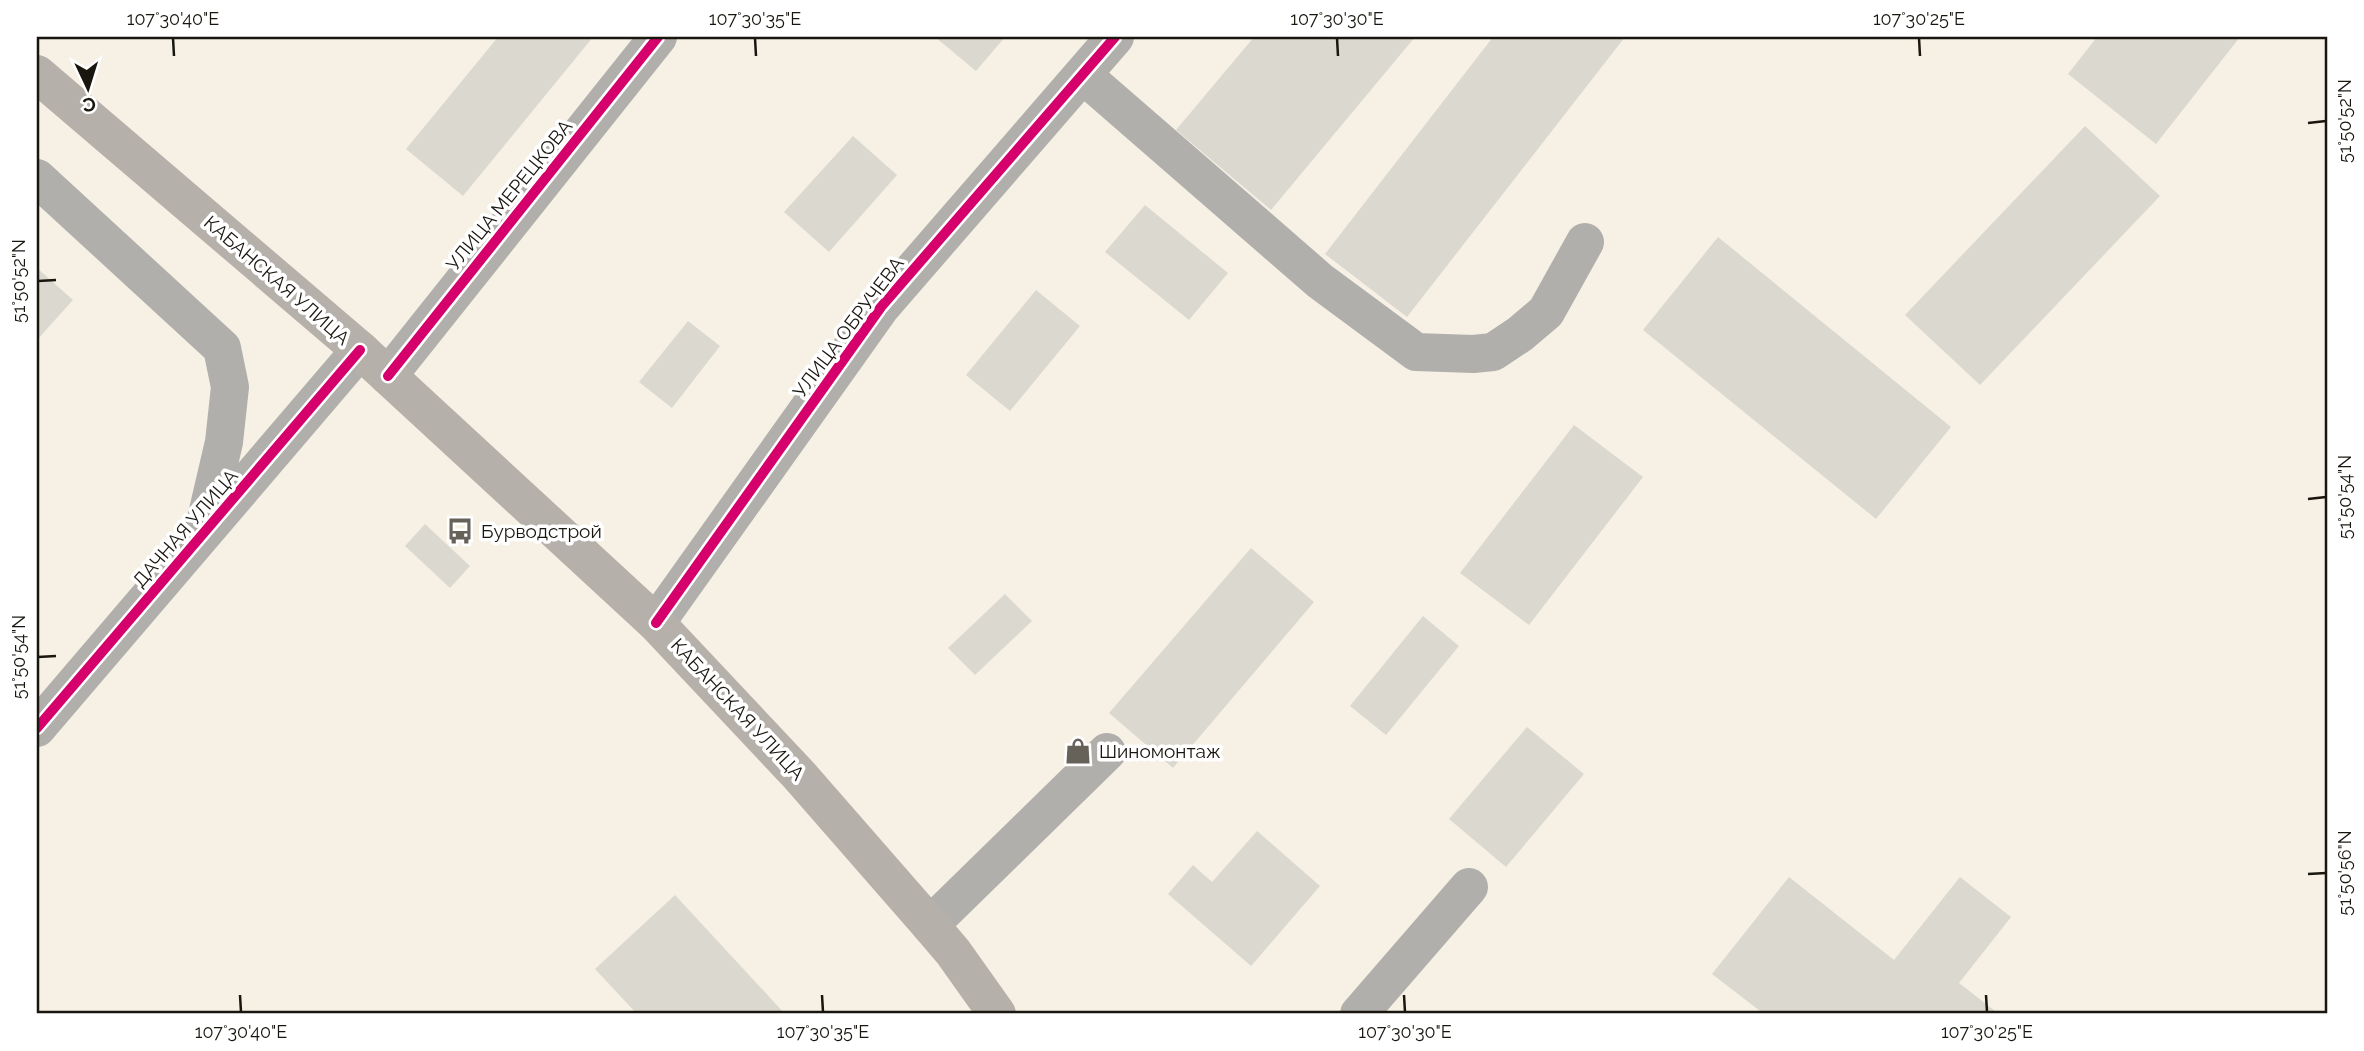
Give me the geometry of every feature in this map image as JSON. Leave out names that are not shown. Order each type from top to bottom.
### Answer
[{"type":"main road","name":"КАБАНСКАЯ УЛИЦА","points":[[37,74],[360,350],[656,623],[799,775],[930,925],[953,952],[997,1014]]},
{"type":"street","name":"УЛИЦА МЕРЕЦКОВА","points":[[388,376],[658,37]]},
{"type":"street","name":"УЛИЦА ОБРУЧЕВА","points":[[656,623],[881,307],[1115,37]]},
{"type":"street","points":[[1083,75],[1320,281],[1416,352],[1493,352],[1546,312],[1585,242]]},
{"type":"street","points":[[37,178],[222,348],[229,387],[224,442],[203,534]]},
{"type":"street","name":"ДАЧНАЯ УЛИЦА","points":[[37,728],[360,350]]},
{"type":"street","points":[[930,925],[1107,751]]},
{"type":"street","points":[[1359,1014],[1469,887]]},
{"type":"building","points":[[498,37],[593,37],[463,196],[406,149]]},
{"type":"building","points":[[935,37],[1005,37],[976,71]]},
{"type":"building","points":[[1254,37],[1415,37],[1271,210],[1176,130]]},
{"type":"building","points":[[1493,37],[1625,37],[1407,317],[1325,254]]},
{"type":"building","points":[[2097,37],[2240,37],[2156,144],[2068,74]]},
{"type":"building","points":[[2085,126],[2160,196],[1980,385],[1905,315]]},
{"type":"building","points":[[853,136],[897,175],[829,252],[784,212]]},
{"type":"building","points":[[1145,205],[1228,273],[1189,320],[1105,252]]},
{"type":"building","points":[[1718,237],[1951,427],[1876,519],[1643,330]]},
{"type":"building","points":[[37,268],[73,300],[37,340]]},
{"type":"building","points":[[1036,290],[1080,326],[1010,411],[966,375]]},
{"type":"building","points":[[688,321],[720,346],[672,408],[639,382]]},
{"type":"building","points":[[1574,425],[1643,477],[1529,625],[1460,573]]},
{"type":"building","points":[[425,524],[470,566],[450,588],[405,546]]},
{"type":"building","points":[[1251,548],[1314,602],[1173,768],[1109,713]]},
{"type":"building","points":[[1005,594],[1032,621],[975,675],[948,648]]},
{"type":"building","points":[[1423,616],[1459,646],[1386,735],[1350,706]]},
{"type":"building","points":[[1527,727],[1584,774],[1506,867],[1449,819]]},
{"type":"building","points":[[1257,831],[1320,886],[1251,966],[1168,894],[1193,865],[1212,882]]},
{"type":"building","points":[[1789,877],[1894,960],[1960,877],[2011,917],[1959,983],[1999,1014],[1764,1014],[1712,974]]},
{"type":"building","points":[[675,895],[785,1014],[637,1014],[595,969]]},
{"type":"cycle path","points":[[388,376],[658,37]]},
{"type":"cycle path","points":[[656,623],[881,307],[1115,37]]},
{"type":"cycle path","points":[[37,728],[360,350]]},
{"type":"place","name":"Бурводстрой","points":[[460,531]]},
{"type":"place","name":"Шиномонтаж","points":[[1078,751]]}]
